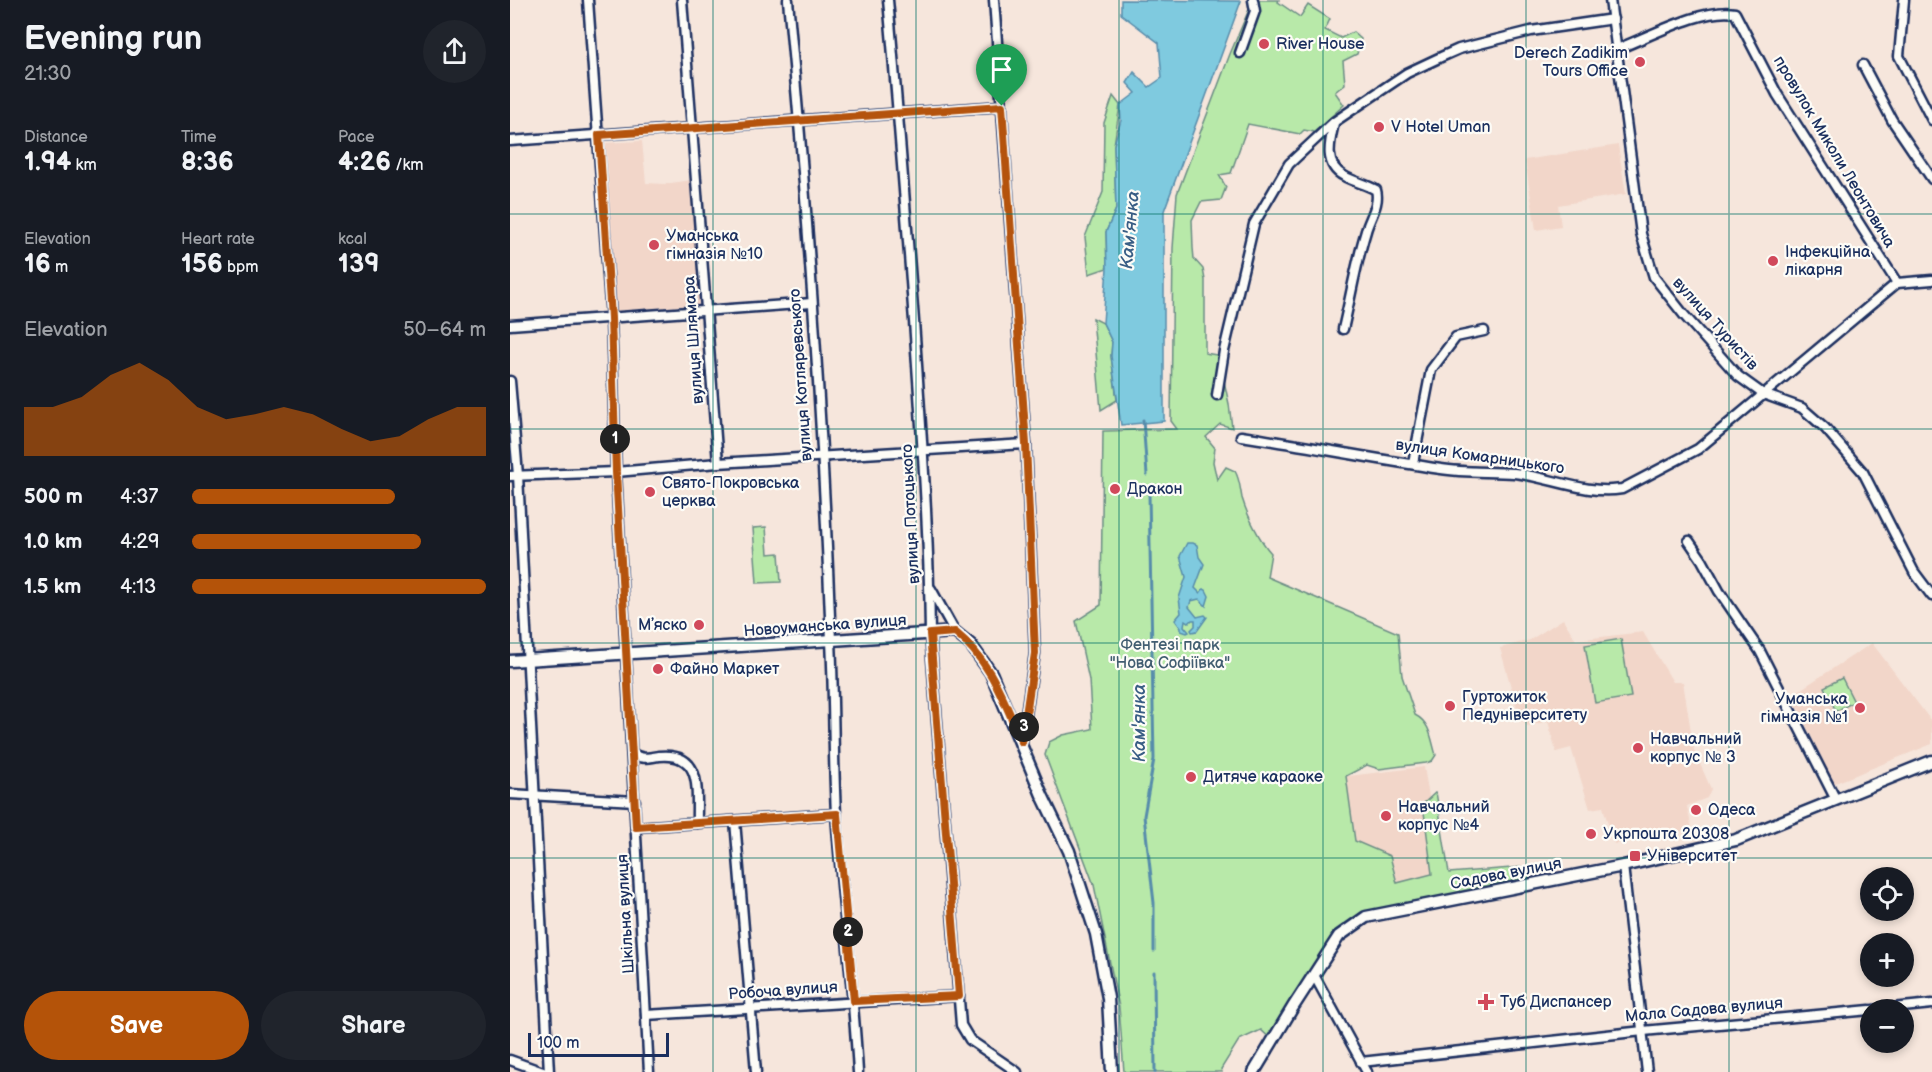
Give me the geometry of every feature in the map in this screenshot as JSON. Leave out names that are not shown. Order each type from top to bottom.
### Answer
[{"type":"street","name":"Шкільна вулиця","points":[[588,0],[611,318],[616,472],[649,1072]]},
{"type":"street","name":"вулиця Шлямара","points":[[682,0],[718,463]]},
{"type":"street","name":"вулиця Котляревського","points":[[788,0],[812,303],[831,640],[837,814],[858,1072]]},
{"type":"street","name":"вулиця Потоцького","points":[[888,0],[899,113],[923,450],[930,586],[930,634],[961,1025],[970,1040],[1017,1072]]},
{"type":"street","points":[[994,0],[1026,444],[1035,653],[1022,742]]},
{"type":"street","points":[[1240,53],[1255,11],[1253,0]]},
{"type":"street","name":"вулиця Туристів","points":[[1610,0],[1641,234],[1654,277],[1738,376],[1763,394],[1802,408],[1825,428],[1863,472],[1914,572],[1932,596]]},
{"type":"street","points":[[1904,0],[1899,56],[1932,120]]},
{"type":"street","name":"провулок Миколи Леонтовича","points":[[1617,50],[1702,15],[1726,11],[1735,13],[1777,94],[1897,283]]},
{"type":"street","points":[[1217,395],[1224,351],[1254,224],[1289,164],[1334,122],[1407,73],[1459,49],[1531,31],[1613,19]]},
{"type":"street","points":[[1863,65],[1892,120],[1932,179]]},
{"type":"street","points":[[510,141],[1002,106]]},
{"type":"street","points":[[1334,122],[1329,156],[1335,168],[1343,176],[1365,183],[1376,190],[1377,196],[1377,202],[1366,230],[1343,329]]},
{"type":"street","points":[[1897,283],[1932,280]]},
{"type":"street","name":"вулиця Комарницького","points":[[1241,436],[1442,470],[1515,473],[1595,490],[1622,489],[1698,449],[1897,283]]},
{"type":"street","points":[[510,325],[812,303]]},
{"type":"street","points":[[1413,464],[1431,370],[1456,337],[1484,332]]},
{"type":"street","points":[[510,381],[549,1072]]},
{"type":"street","points":[[514,475],[616,472],[718,463],[1026,444]]},
{"type":"street","points":[[1689,541],[1719,591],[1760,651],[1836,800]]},
{"type":"street","points":[[930,586],[955,632],[971,645],[991,673],[1022,742],[1042,795],[1069,851],[1096,934],[1108,998],[1112,1072]]},
{"type":"street","name":"Новоуманська вулиця","points":[[510,661],[955,632]]},
{"type":"street","points":[[632,753],[641,758],[671,755],[681,758],[689,765],[695,774],[698,823]]},
{"type":"street","name":"Садова вулиця","points":[[1254,1072],[1339,936],[1366,917],[1623,866],[1736,840],[1932,761]]},
{"type":"street","points":[[510,794],[635,801]]},
{"type":"street","points":[[636,827],[837,814]]},
{"type":"street","points":[[735,821],[756,1072]]},
{"type":"street","points":[[1623,866],[1647,1072]]},
{"type":"street","points":[[1314,975],[1367,1072]]},
{"type":"street","name":"Робоча вулиця","points":[[646,1015],[959,996]]},
{"type":"street","name":"Мала Садова вулиця","points":[[1914,1006],[1932,1004]]},
{"type":"street","name":"Мала Садова вулиця","points":[[1361,1062],[1643,1030],[1860,1011]]},
{"type":"street","points":[[510,1060],[543,1072]]},
{"type":"shaded area","name":"Уманська гімназія №10","points":[[642,141],[646,183],[664,184],[692,180],[703,307],[614,313],[603,143]]},
{"type":"shaded area","points":[[1618,145],[1626,194],[1558,205],[1561,226],[1536,230],[1525,160]]},
{"type":"shaded area","points":[[1563,619],[1576,640],[1643,632],[1673,682],[1683,682],[1694,750],[1711,789],[1707,798],[1687,806],[1692,829],[1614,844],[1603,807],[1590,809],[1571,748],[1556,752],[1548,721],[1527,726],[1519,716],[1500,648],[1530,640]]},
{"type":"shaded area","name":"Уманська гімназія №1","points":[[1872,643],[1932,722],[1932,744],[1833,784],[1792,695]]},
{"type":"shaded area","points":[[1424,767],[1444,884],[1351,893],[1340,777]]},
{"type":"green space","name":"Фентезі парк \"Нова Софіївка\"","points":[[1253,0],[1279,0],[1278,2],[1300,17],[1308,5],[1330,19],[1325,30],[1341,38],[1353,32],[1361,39],[1357,54],[1343,61],[1345,84],[1335,92],[1344,105],[1314,132],[1304,130],[1300,134],[1248,124],[1231,173],[1219,175],[1226,187],[1221,200],[1201,202],[1192,220],[1194,259],[1203,269],[1205,280],[1205,353],[1223,356],[1221,367],[1232,428],[1220,424],[1206,437],[1215,448],[1213,462],[1217,480],[1226,467],[1235,471],[1247,512],[1258,535],[1271,553],[1267,577],[1398,633],[1402,676],[1415,715],[1427,727],[1436,755],[1432,761],[1426,763],[1379,769],[1367,765],[1346,776],[1355,841],[1390,856],[1397,883],[1432,874],[1423,804],[1436,792],[1449,873],[1524,867],[1533,884],[1366,917],[1339,936],[1273,1041],[1261,1030],[1239,1040],[1221,1069],[1222,1072],[1124,1072],[1119,1007],[1094,885],[1045,755],[1049,742],[1063,735],[1092,729],[1089,680],[1076,621],[1101,605],[1103,431],[1177,429],[1171,421],[1173,248],[1177,194]]},
{"type":"green space","points":[[1113,96],[1120,105],[1114,145],[1116,209],[1106,232],[1107,268],[1089,274],[1085,237],[1103,192],[1104,123]]},
{"type":"green space","points":[[1093,318],[1103,323],[1112,342],[1111,356],[1117,400],[1101,410]]},
{"type":"green space","points":[[766,527],[768,554],[779,553],[781,582],[757,583],[753,528]]},
{"type":"green space","points":[[1621,639],[1631,697],[1595,703],[1585,645]]},
{"type":"green space","points":[[1842,678],[1854,702],[1836,711],[1824,687]]},
{"type":"water","points":[[1121,0],[1241,1],[1164,211],[1164,421],[1121,425],[1111,356],[1112,342],[1103,323],[1107,268],[1106,232],[1116,209],[1114,145],[1121,120],[1120,105],[1136,93],[1127,83],[1134,72],[1149,87],[1162,78],[1159,43],[1121,14]]},
{"type":"water","points":[[1187,543],[1197,545],[1199,557],[1204,564],[1195,588],[1200,593],[1203,589],[1206,590],[1209,596],[1206,606],[1199,599],[1191,601],[1189,607],[1197,617],[1205,615],[1207,617],[1197,631],[1192,632],[1195,620],[1189,623],[1185,620],[1184,626],[1189,632],[1187,633],[1181,631],[1175,620],[1181,613],[1179,598],[1186,577],[1180,556]]},
{"type":"waterway","name":"Кам'янка","points":[[1143,420],[1147,475]]},
{"type":"waterway","name":"Кам'янка","points":[[1149,493],[1154,759],[1144,816],[1154,903],[1154,951]]},
{"type":"waterway","name":"Кам'янка","points":[[1154,972],[1155,1072]]},
{"type":"place","name":"River House","points":[[1264,44]]},
{"type":"place","name":"Derech Zadikim Tours Office","points":[[1640,62]]},
{"type":"place","name":"V Hotel Uman","points":[[1379,127]]},
{"type":"place","name":"Уманська гімназія №10","points":[[654,245]]},
{"type":"place","name":"Інфекційна лікарня","points":[[1773,261]]},
{"type":"place","name":"Дракон","points":[[1115,489]]},
{"type":"place","name":"Свято-Покровська церква","points":[[650,492]]},
{"type":"place","name":"Мʼяско","points":[[699,625]]},
{"type":"place","name":"Файно Маркет","points":[[658,669]]},
{"type":"place","name":"Гуртожиток Педуніверситету","points":[[1450,706]]},
{"type":"place","name":"Уманська гімназія №1","points":[[1860,708]]},
{"type":"place","name":"Навчальний корпус № 3","points":[[1638,748]]},
{"type":"place","name":"Дитяче караоке","points":[[1191,777]]},
{"type":"place","name":"Одеса","points":[[1696,810]]},
{"type":"place","name":"Навчальний корпус №4","points":[[1386,816]]},
{"type":"place","name":"Укрпошта 20308","points":[[1591,834]]},
{"type":"place","name":"Університет","points":[[1635,856]]},
{"type":"place","name":"Туб Диспансер","points":[[1486,1002]]},
{"type":"route","points":[[1002,106],[1026,444],[1035,653],[1022,742],[991,673],[971,645],[955,632],[930,634],[959,996],[854,1001],[837,814],[636,827],[616,472],[611,318],[599,135],[1002,106]]}]
